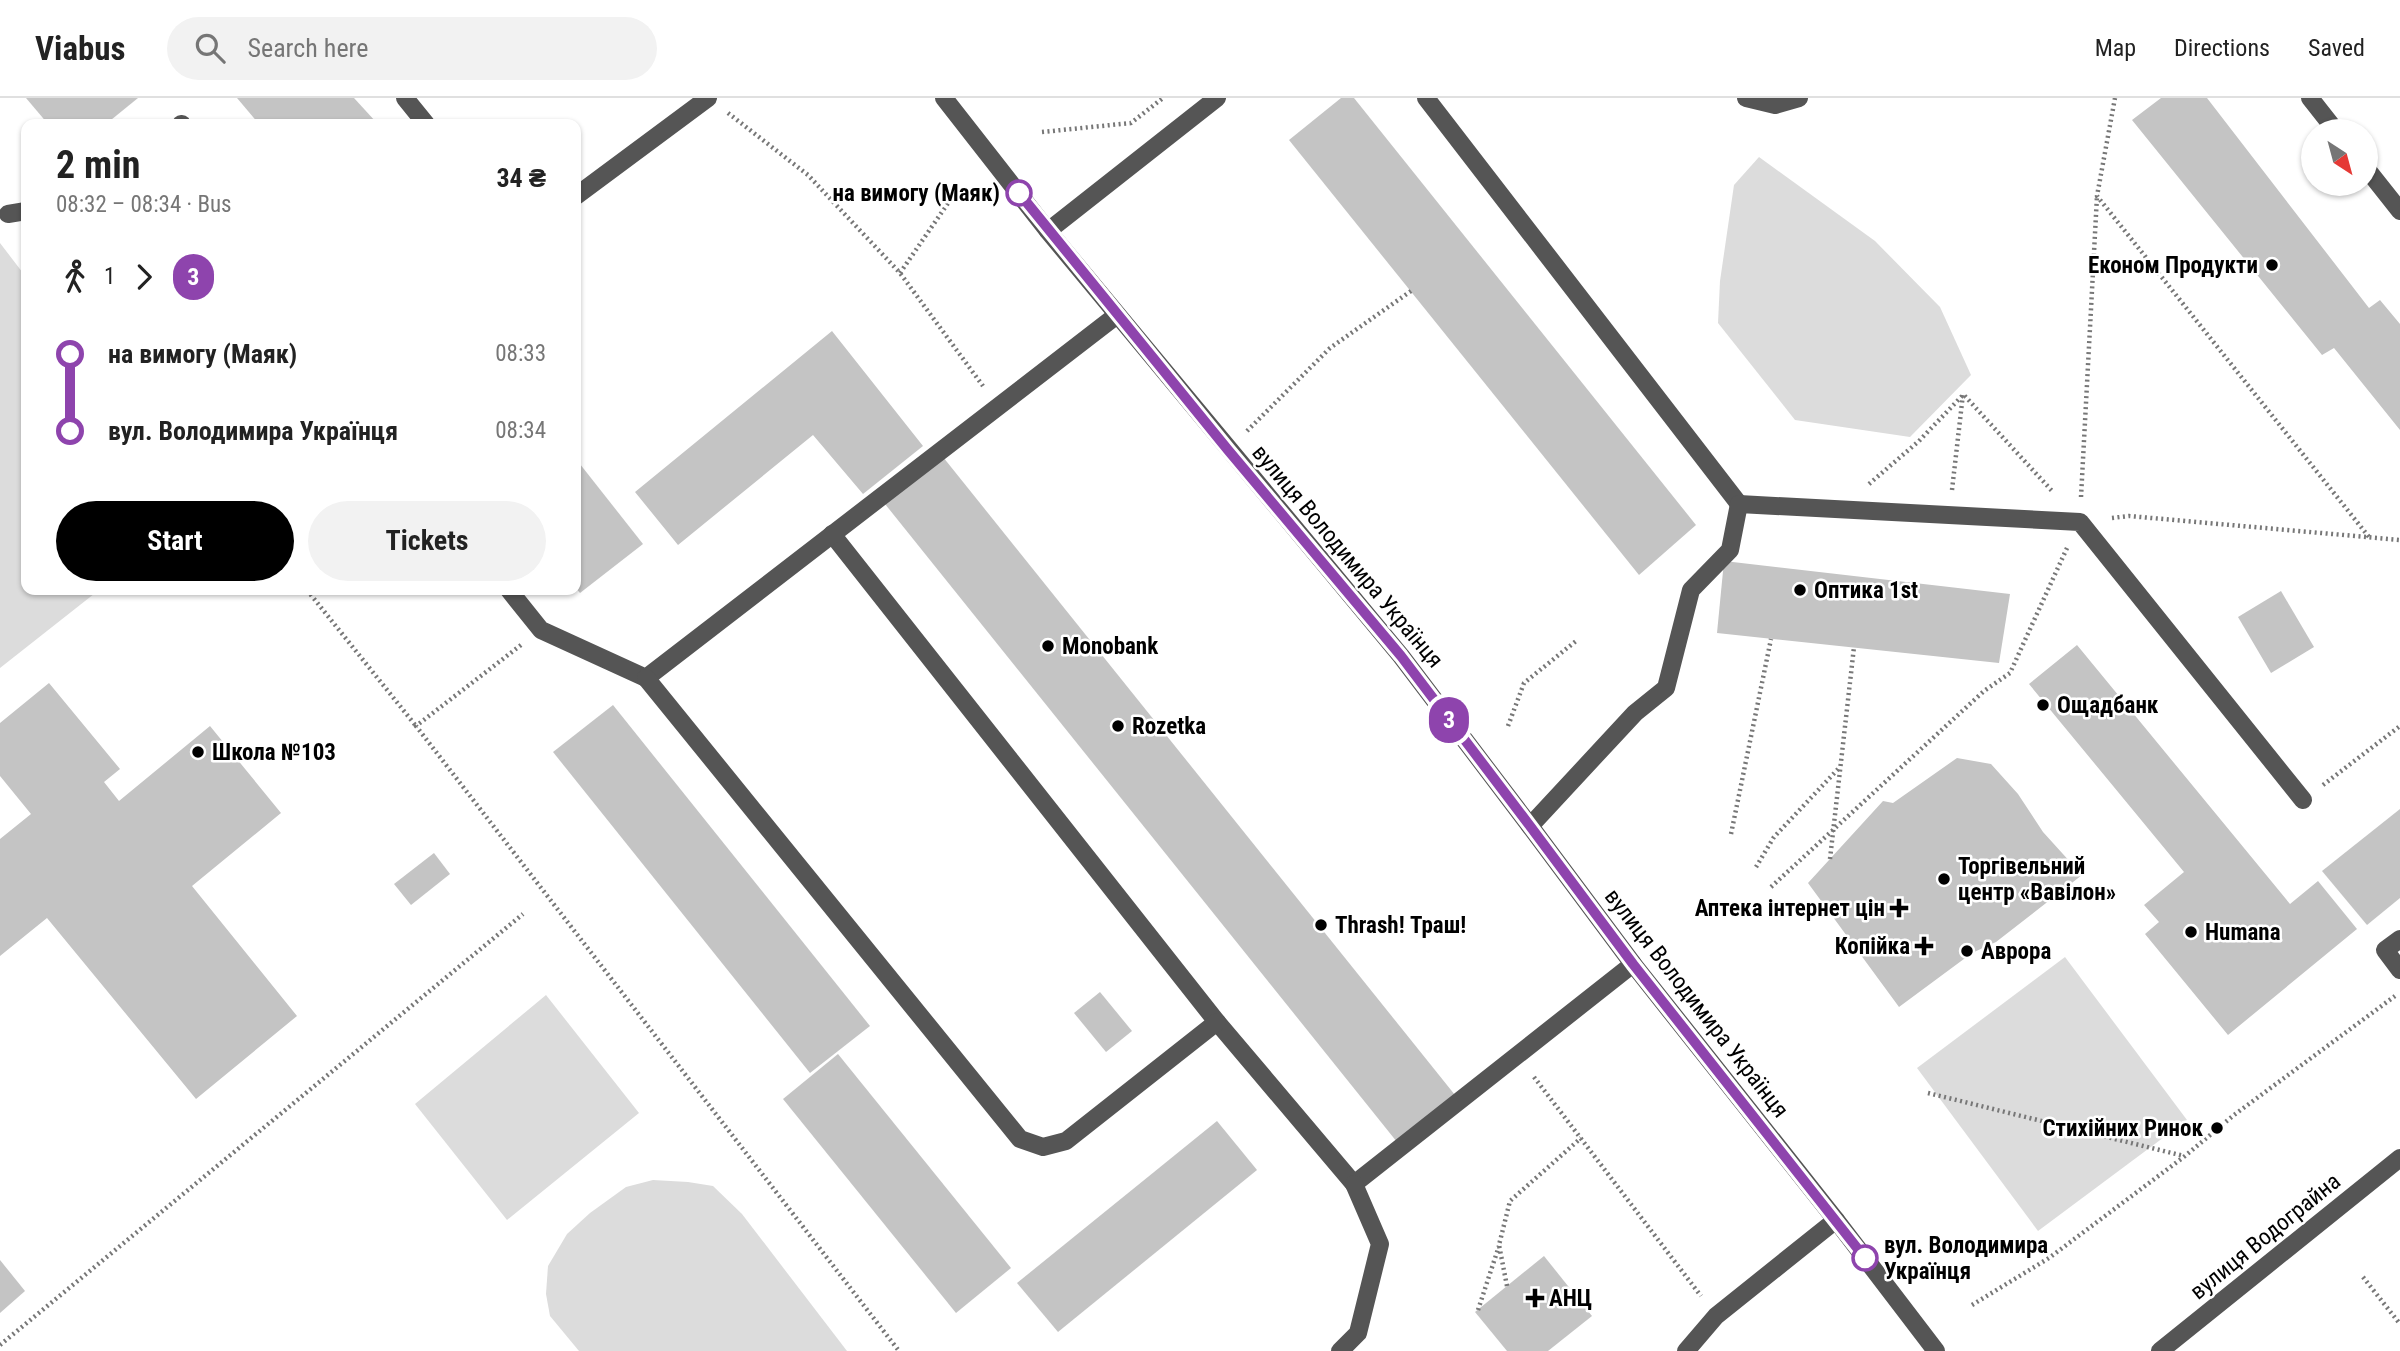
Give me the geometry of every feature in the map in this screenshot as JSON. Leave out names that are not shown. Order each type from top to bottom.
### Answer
[{"type":"street","points":[[405,98],[422,119]]},
{"type":"street","name":"вулиця Володимира Українця","points":[[944,98],[1048,231],[1401,656],[1633,964],[1936,1351]]},
{"type":"street","points":[[1048,231],[1217,98]]},
{"type":"street","points":[[1426,98],[1739,504],[1730,550],[1691,590],[1666,688],[1635,713],[1530,826]]},
{"type":"street","points":[[1746,98],[1775,105],[1799,98]]},
{"type":"street","points":[[2310,98],[2327,119]]},
{"type":"street","points":[[581,193],[714,102]]},
{"type":"street","points":[[2378,183],[2400,211]]},
{"type":"street","points":[[8,214],[21,212]]},
{"type":"street","points":[[646,678],[1117,315]]},
{"type":"street","points":[[1739,504],[2080,522],[2302,800]]},
{"type":"street","points":[[832,534],[1217,1022],[1354,1184],[1380,1244],[1358,1333],[1340,1351]]},
{"type":"street","points":[[513,595],[541,630],[646,678],[1020,1139],[1043,1147],[1066,1141],[1217,1022]]},
{"type":"street","points":[[2400,939],[2385,950],[2400,970]]},
{"type":"street","points":[[1354,1184],[1633,964]]},
{"type":"street","name":"вулиця Водограйна","points":[[2160,1351],[2400,1158]]},
{"type":"street","points":[[1686,1351],[1716,1316],[1836,1220]]},
{"type":"path","points":[[1042,132],[1131,123],[1163,98]]},
{"type":"path","points":[[1771,887],[1984,691],[2010,673],[2080,522],[2097,196],[2115,98]]},
{"type":"path","points":[[714,102],[808,175],[900,273],[998,407]]},
{"type":"path","points":[[900,273],[955,193]]},
{"type":"path","points":[[2097,196],[2369,537]]},
{"type":"path","points":[[1228,450],[1331,348],[1410,291]]},
{"type":"path","points":[[1963,394],[2080,522]]},
{"type":"path","points":[[1839,509],[1919,441],[1963,394]]},
{"type":"path","points":[[1949,514],[1963,394]]},
{"type":"path","points":[[2080,522],[2129,516],[2400,540]]},
{"type":"path","points":[[311,595],[416,726],[899,1351]]},
{"type":"path","points":[[416,726],[541,630]]},
{"type":"path","points":[[1731,834],[1771,639]]},
{"type":"path","points":[[1508,726],[1524,683],[1576,641]]},
{"type":"path","points":[[1830,859],[1854,647]]},
{"type":"path","points":[[2302,800],[2400,726]]},
{"type":"path","points":[[1756,867],[1774,838],[1840,767]]},
{"type":"path","points":[[0,1345],[523,914]]},
{"type":"path","points":[[1972,1305],[2049,1258],[2185,1156],[2234,1115],[2400,993]]},
{"type":"path","points":[[1518,1055],[1716,1316]]},
{"type":"path","points":[[1928,1093],[2185,1156]]},
{"type":"path","points":[[1478,1310],[1510,1201],[1581,1138]]},
{"type":"path","points":[[1499,1245],[1507,1286]]},
{"type":"path","points":[[2363,1277],[2400,1324]]},
{"type":"shaded area","points":[[1759,157],[1875,241],[1940,307],[1971,375],[1910,437],[1795,420],[1718,323],[1720,281],[1734,185]]},
{"type":"shaded area","points":[[0,243],[21,270],[21,595],[93,595],[0,668]]},
{"type":"shaded area","points":[[2065,957],[2187,1120],[2038,1231],[1917,1068]]},
{"type":"shaded area","points":[[546,995],[639,1113],[507,1220],[415,1104]]},
{"type":"shaded area","points":[[653,1180],[713,1186],[742,1214],[847,1351],[579,1351],[550,1316],[546,1294],[548,1266],[567,1234],[590,1213],[626,1187]]},
{"type":"building","points":[[26,98],[138,98],[112,119],[44,119]]},
{"type":"building","points":[[237,98],[354,98],[373,119],[255,119]]},
{"type":"building","points":[[1341,98],[1354,98],[1696,525],[1639,575],[1289,140]]},
{"type":"building","points":[[2161,98],[2207,98],[2369,308],[2380,300],[2400,324],[2400,430],[2334,348],[2322,355],[2132,120]]},
{"type":"building","points":[[832,331],[923,446],[863,494],[813,435],[678,545],[635,492]]},
{"type":"building","points":[[943,457],[1455,1095],[1397,1142],[885,504]]},
{"type":"building","points":[[581,465],[643,544],[581,592]]},
{"type":"building","points":[[1724,561],[2010,594],[1999,663],[1717,633]]},
{"type":"building","points":[[2281,591],[2314,647],[2271,673],[2238,617]]},
{"type":"building","points":[[2077,645],[2290,904],[2318,881],[2357,929],[2228,1035],[2145,934],[2159,922],[2144,905],[2184,872],[2029,684]]},
{"type":"building","points":[[49,683],[120,769],[104,782],[119,801],[210,726],[281,813],[192,886],[297,1016],[196,1099],[47,918],[0,956],[0,839],[31,814],[0,776],[0,723]]},
{"type":"building","points":[[613,705],[870,1026],[810,1073],[553,752]]},
{"type":"building","name":"Торгівельний центр «Вавілон»","points":[[1957,758],[1991,764],[2018,794],[2043,832],[2082,875],[1996,942],[1972,953],[1899,1007],[1808,883],[1883,801],[1893,803]]},
{"type":"building","points":[[2400,809],[2400,898],[2367,925],[2322,871]]},
{"type":"building","points":[[434,853],[450,874],[411,905],[394,884]]},
{"type":"building","points":[[1100,992],[1132,1031],[1106,1052],[1074,1013]]},
{"type":"building","points":[[838,1054],[1011,1268],[956,1313],[783,1099]]},
{"type":"building","points":[[1217,1121],[1257,1170],[1058,1332],[1017,1283]]},
{"type":"building","name":"АНЦ","points":[[1544,1256],[1592,1316],[1548,1351],[1507,1351],[1475,1312]]},
{"type":"building","points":[[0,1260],[25,1291],[0,1313]]},
{"type":"bus line","name":"3","points":[[1019,193],[1228,450],[1401,656],[1633,964],[1865,1258]]},
{"type":"place","name":"на вимогу (Маяк)","points":[[1019,193]]},
{"type":"place","name":"Економ Продукти","points":[[2272,265]]},
{"type":"place","name":"Оптика 1st","points":[[1800,590]]},
{"type":"place","name":"Monobank","points":[[1048,646]]},
{"type":"place","name":"Ощадбанк","points":[[2043,705]]},
{"type":"place","name":"Rozetka","points":[[1118,726]]},
{"type":"place","name":"Школа №103","points":[[198,752]]},
{"type":"place","name":"Торгівельний центр «Вавілон»","points":[[1944,879]]},
{"type":"place","name":"Аптека інтернет цін","points":[[1899,908]]},
{"type":"place","name":"Thrash! Траш!","points":[[1321,925]]},
{"type":"place","name":"Humana","points":[[2191,932]]},
{"type":"place","name":"Копійка","points":[[1924,946]]},
{"type":"place","name":"Аврора","points":[[1967,951]]},
{"type":"place","name":"Стихійних Ринок","points":[[2217,1128]]},
{"type":"place","name":"вул. Володимира Українця","points":[[1865,1258]]},
{"type":"place","name":"АНЦ","points":[[1535,1298]]}]
